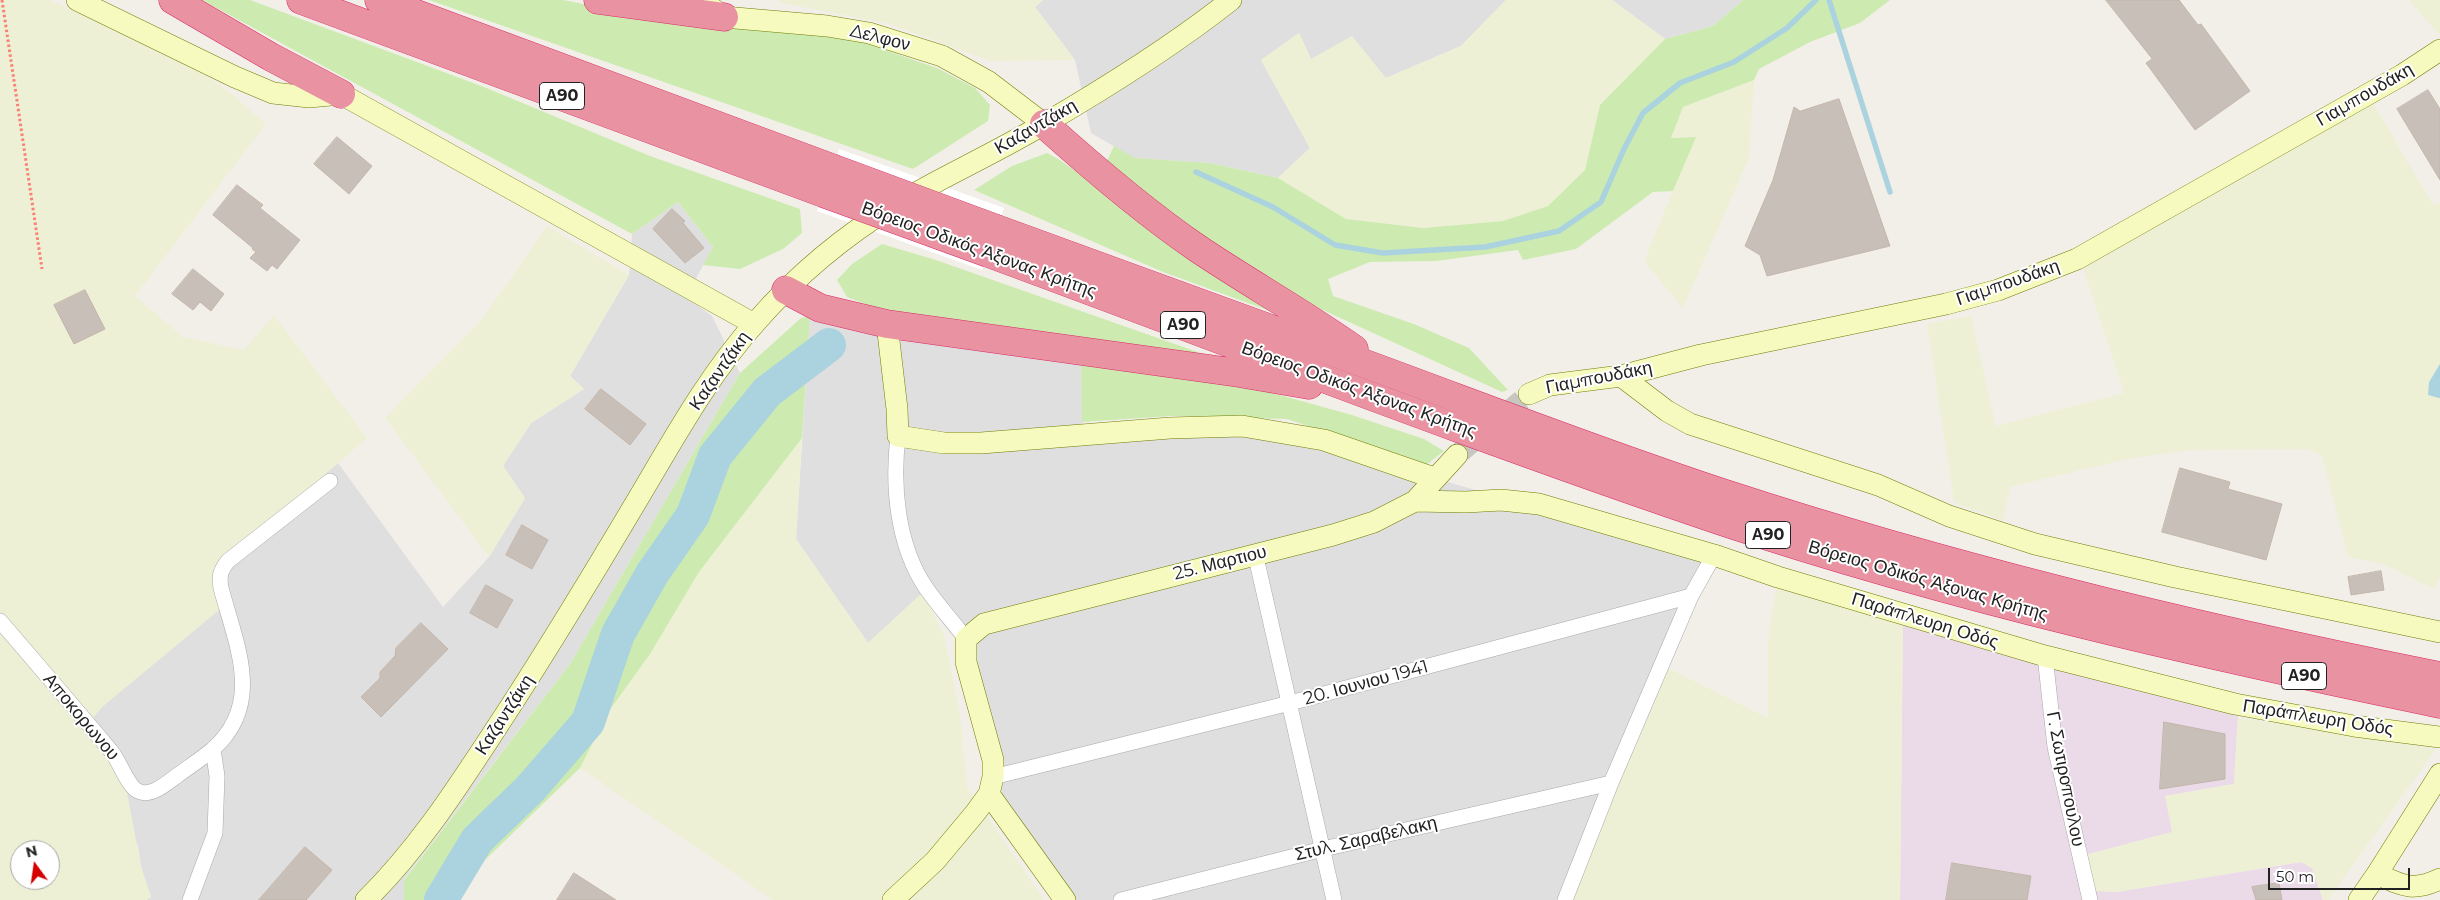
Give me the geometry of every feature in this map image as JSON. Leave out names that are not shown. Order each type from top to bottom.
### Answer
[{"type":"highway","points":[[173,0],[271,57],[342,94]]},
{"type":"highway","name":"Βόρειος Οδικός Άξονας Κρήτης","points":[[301,0],[828,180]]},
{"type":"highway","name":"Βόρειος Οδικός Άξονας Κρήτης","points":[[379,0],[828,180],[992,241],[1377,397],[1723,521],[1866,565],[2168,646],[2440,704]]},
{"type":"highway","points":[[598,0],[724,17]]},
{"type":"highway","points":[[1044,124],[1110,183],[1197,248],[1320,326],[1381,369]]},
{"type":"highway","name":"Βόρειος Οδικός Άξονας Κρήτης","points":[[992,241],[1381,369],[1609,454],[1726,494],[1872,539],[2170,618],[2440,676]]},
{"type":"highway","points":[[786,290],[820,308],[887,324],[1239,373],[1377,397]]},
{"type":"main road","points":[[77,0],[235,77],[273,93],[309,97],[342,94],[754,324]]},
{"type":"main road","points":[[701,0],[724,17]]},
{"type":"main road","name":"Καζαντζάκη","points":[[366,900],[396,870],[449,801],[548,650],[677,433],[754,324],[786,290],[817,262],[896,204],[1044,124],[1187,35],[1232,0]]},
{"type":"main road","name":"Δελφον","points":[[724,17],[827,26],[869,33],[902,42],[942,56],[989,82],[1044,124]]},
{"type":"main road","name":"Γιαμπουδάκη","points":[[1529,394],[1550,385],[1621,376],[1701,355],[1946,304],[2034,278],[2086,254],[2402,75],[2440,50]]},
{"type":"main road","points":[[887,324],[897,409],[898,436],[944,443],[981,443],[1170,428],[1242,426],[1324,440],[1434,478]]},
{"type":"main road","points":[[1621,376],[1667,411],[1690,424],[1878,485],[1948,516],[2035,544],[2174,576],[2440,632]]},
{"type":"main road","name":"25. Μαρτιου","points":[[966,639],[984,624],[1255,553],[1333,535],[1374,522],[1415,500],[1457,455]]},
{"type":"main road","name":"Παράπλευρη Οδός","points":[[1415,500],[1466,502],[1501,500],[1539,504],[1714,555],[1796,582],[2044,656],[2235,704],[2354,726],[2440,736]]},
{"type":"main road","points":[[893,900],[935,861],[976,812],[991,785],[993,760],[966,662],[966,639]]},
{"type":"main road","points":[[2358,900],[2377,874],[2440,774]]},
{"type":"main road","points":[[991,785],[1065,900]]},
{"type":"main road","points":[[2377,874],[2404,887],[2424,887],[2440,879]]},
{"type":"street","points":[[898,436],[896,452],[898,512],[907,550],[925,586],[966,639]]},
{"type":"street","name":"Αποκορωνου","points":[[0,621],[113,753],[130,784],[137,791],[146,793],[162,787],[213,749],[230,728],[241,709],[244,694],[244,675],[219,577],[221,569],[228,561],[330,481]]},
{"type":"street","points":[[1255,553],[1334,900]]},
{"type":"street","points":[[1564,900],[1691,596],[1714,555]]},
{"type":"street","name":"20. Ιουνιου 1941","points":[[991,785],[1691,596]]},
{"type":"street","name":"Γ. Σωτιροπουλου","points":[[2044,656],[2055,747],[2090,900]]},
{"type":"street","points":[[190,900],[215,833],[217,776],[213,749]]},
{"type":"street","name":"Στυλ. Σαραβελακη","points":[[1121,900],[1322,848],[1611,784]]},
{"type":"path","points":[[2,0],[42,269]]},
{"type":"shaded area","points":[[1043,0],[1506,0],[1461,46],[1386,78],[1311,59],[1299,33],[1261,60],[1310,148],[1278,178],[1210,163],[1134,158],[1091,133],[1075,60],[1035,7]]},
{"type":"shaded area","points":[[1612,0],[1743,0],[1713,26],[1665,39]]},
{"type":"shaded area","points":[[678,202],[713,247],[686,297],[712,316],[740,373],[570,664],[404,879],[404,900],[146,900],[151,897],[141,867],[138,846],[85,727],[220,565],[338,463],[443,607],[489,557],[525,498],[503,466],[531,423],[584,389],[570,376],[629,275],[632,234]]},
{"type":"shaded area","points":[[810,316],[1081,357],[1083,434],[1242,426],[1434,478],[1707,557],[1565,900],[1065,900],[1010,824],[975,686],[973,661],[932,585],[868,643],[796,539]]},
{"type":"shaded area","points":[[1903,615],[2235,704],[2238,718],[2234,784],[2166,796],[2173,832],[2085,855],[2116,892],[2301,862],[2312,868],[2323,900],[1900,900]]},
{"type":"green space","points":[[0,0],[50,0],[193,67],[227,90],[266,124],[135,296],[183,337],[244,350],[274,315],[367,438],[220,565],[224,606],[102,707],[85,727],[124,777],[141,867],[151,897],[146,900],[0,900]]},
{"type":"green space","points":[[202,0],[250,0],[484,87],[650,156],[800,209],[802,233],[783,249],[740,269],[703,265],[713,247],[678,202],[632,234]]},
{"type":"green space","points":[[429,0],[563,0],[603,8],[853,39],[937,68],[975,88],[990,105],[988,121],[913,169]]},
{"type":"green space","points":[[777,0],[1043,0],[1035,7],[1075,60],[990,61],[890,24],[782,3]]},
{"type":"green space","points":[[1506,0],[1612,0],[1665,39],[1600,105],[1585,170],[1548,206],[1503,221],[1423,228],[1346,219],[1278,178],[1310,148],[1261,60],[1299,33],[1311,59],[1352,36],[1386,78],[1461,46]]},
{"type":"green space","points":[[1743,0],[1890,0],[1860,23],[1810,42],[1759,69],[1754,80],[1683,107],[1671,138],[1696,137],[1673,191],[1653,192],[1576,249],[1523,260],[1518,250],[1436,261],[1370,262],[1328,279],[1333,296],[1414,324],[1469,348],[1508,390],[1502,392],[1266,284],[1169,216],[1106,163],[1114,146],[1135,158],[1210,163],[1278,178],[1346,219],[1423,228],[1503,221],[1548,206],[1585,170],[1600,105],[1665,39],[1713,26]]},
{"type":"green space","points":[[2409,0],[2440,0],[2440,33],[2438,34]]},
{"type":"green space","points":[[1754,80],[1749,158],[1683,308],[1644,261],[1695,137],[1671,138],[1683,107]]},
{"type":"green space","points":[[2372,101],[2433,205],[2440,202],[2440,576],[2434,589],[2383,564],[2348,557],[2322,456],[2308,449],[2191,450],[2127,459],[2010,487],[2003,521],[1954,502],[1927,324],[1971,316],[1996,426],[2124,393],[2083,268]]},
{"type":"green space","points":[[1047,153],[1060,160],[1270,311],[1163,272],[974,190],[1012,166]]},
{"type":"green space","points":[[547,226],[629,275],[570,376],[584,389],[531,423],[503,466],[525,498],[489,557],[385,418],[483,318]]},
{"type":"green space","points":[[882,244],[936,260],[1209,356],[885,312],[847,297],[837,280],[852,264]]},
{"type":"green space","points":[[810,316],[802,438],[699,572],[650,654],[609,711],[580,768],[485,860],[459,900],[404,900],[404,880],[570,664],[740,373],[801,318]]},
{"type":"green space","points":[[1081,357],[1233,382],[1352,415],[1424,439],[1444,451],[1425,466],[1287,419],[1170,416],[1082,422]]},
{"type":"green space","points":[[802,438],[796,539],[868,643],[923,592],[944,636],[960,714],[967,787],[1044,900],[773,900],[580,768],[609,711],[650,654],[699,572]]},
{"type":"green space","points":[[1778,577],[1903,615],[1900,900],[1565,900],[1662,665],[1768,718],[1768,639]]},
{"type":"green space","points":[[2238,718],[2345,732],[2436,749],[2328,900],[2323,900],[2312,868],[2301,862],[2116,892],[2091,891],[2085,855],[2172,832],[2165,796],[2234,784]]},
{"type":"water","points":[[2440,364],[2439,398],[2428,395],[2429,382]]},
{"type":"pier","points":[[839,149],[1004,208],[982,270],[817,211]]},
{"type":"building","points":[[2106,0],[2179,0],[2198,25],[2201,24],[2250,91],[2195,130],[2146,63],[2152,59]]},
{"type":"building","points":[[2428,90],[2440,109],[2440,180],[2397,109]]},
{"type":"building","points":[[1839,99],[1890,246],[1767,276],[1760,255],[1745,246],[1773,180],[1794,107],[1800,111]]},
{"type":"building","points":[[337,137],[372,166],[349,194],[314,164]]},
{"type":"building","points":[[237,185],[263,205],[260,208],[300,240],[277,269],[272,265],[267,271],[250,258],[256,252],[253,248],[213,215]]},
{"type":"building","points":[[672,209],[685,221],[683,223],[704,248],[685,263],[653,229]]},
{"type":"building","points":[[193,269],[224,294],[211,311],[200,302],[193,310],[172,294]]},
{"type":"building","points":[[85,290],[105,329],[74,344],[54,305]]},
{"type":"building","points":[[601,389],[646,424],[630,445],[585,409]]},
{"type":"building","points":[[2180,468],[2230,482],[2228,489],[2282,504],[2266,560],[2162,532]]},
{"type":"building","points":[[522,525],[548,540],[532,569],[506,555]]},
{"type":"building","points":[[2381,571],[2384,590],[2351,595],[2348,577]]},
{"type":"building","points":[[486,585],[513,600],[497,628],[470,613]]},
{"type":"building","points":[[421,623],[448,649],[381,717],[361,697],[380,678],[380,672],[395,656],[396,648]]},
{"type":"building","points":[[2164,722],[2225,734],[2225,779],[2160,789]]},
{"type":"building","points":[[305,847],[332,870],[306,900],[259,900]]},
{"type":"building","points":[[1952,863],[2031,876],[2027,900],[1946,900]]},
{"type":"building","points":[[574,873],[616,900],[557,900]]},
{"type":"building","points":[[2279,883],[2282,900],[2256,900],[2252,887]]},
{"type":"waterway","points":[[1196,172],[1273,207],[1335,245],[1383,253],[1485,247],[1559,231],[1601,202],[1624,149],[1643,113],[1680,83],[1734,62],[1787,28],[1816,0]]},
{"type":"waterway","points":[[1829,0],[1890,192]]},
{"type":"waterway","points":[[441,900],[477,840],[530,789],[588,722],[618,634],[652,574],[693,515],[715,456],[767,392],[829,345]]},
{"type":"tunnel","points":[[1457,455],[1529,394]]}]
